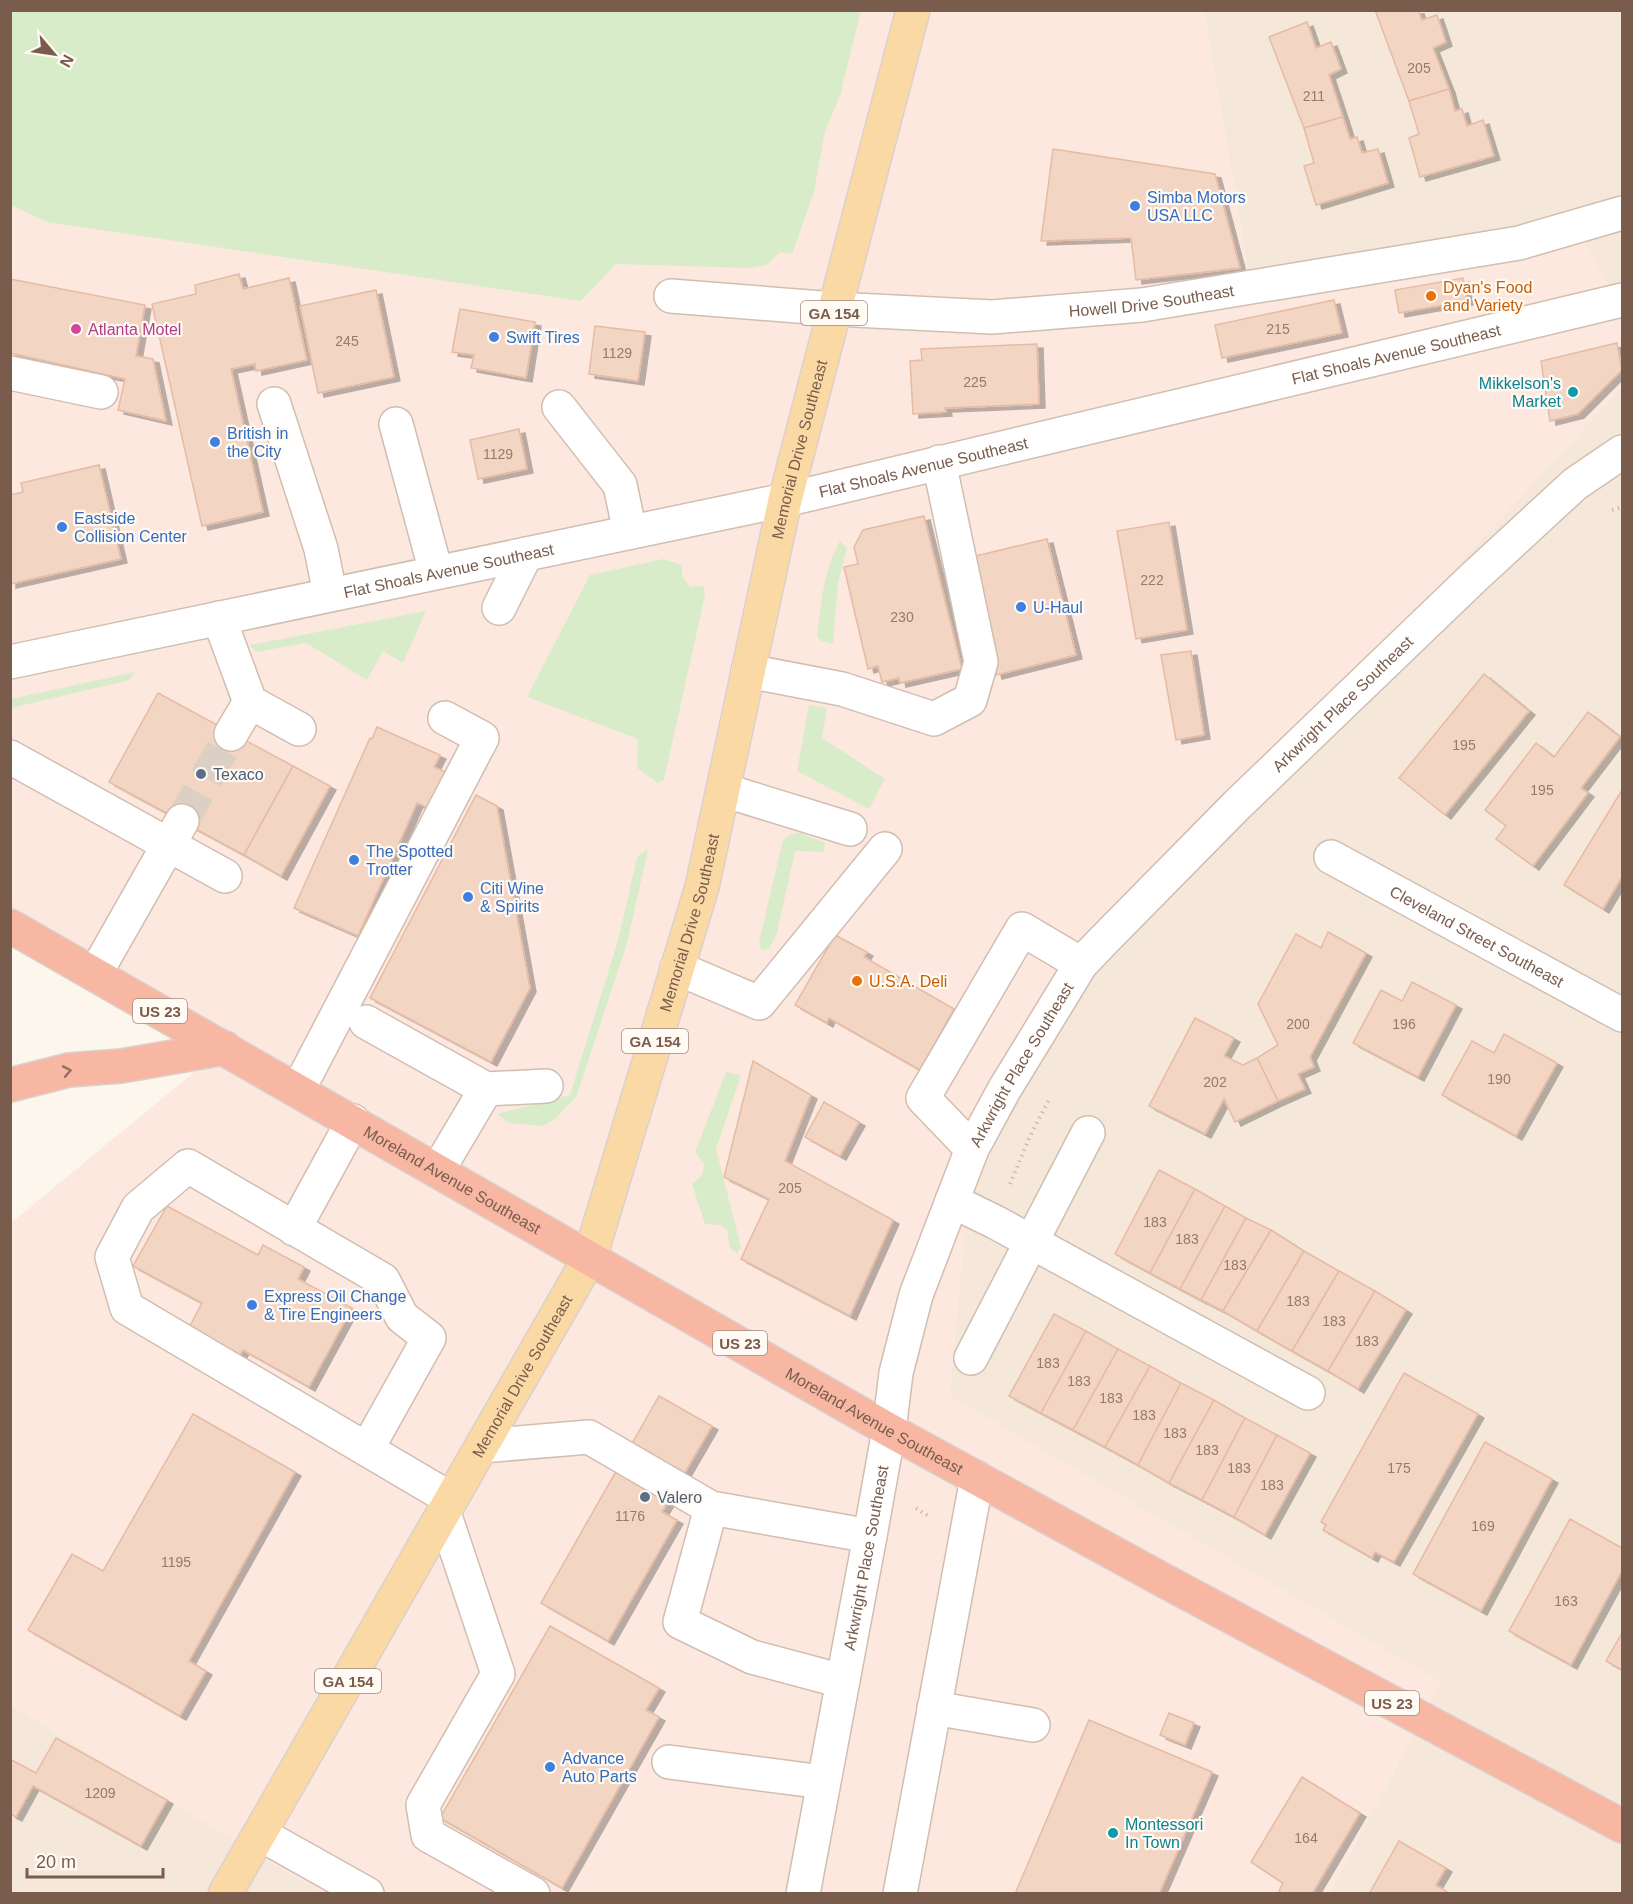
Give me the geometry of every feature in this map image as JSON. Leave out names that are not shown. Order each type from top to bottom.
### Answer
[{"type":"highway","name":"Moreland Avenue Southeast","points":[[10,926],[889,1430],[1172,1585],[1623,1826]]},
{"type":"highway","points":[[10,1085],[69,1070],[121,1066],[225,1048]]},
{"type":"main road","name":"Memorial Drive Southeast","points":[[225,1893],[590,1257],[702,887],[785,500],[913,10]]},
{"type":"street","name":"Howell Drive Southeast","points":[[671,296],[835,309],[992,317],[1092,298],[1142,305],[1519,243],[1623,213]]},
{"type":"street","name":"Flat Shoals Avenue Southeast","points":[[10,662],[785,500],[1623,300]]},
{"type":"street","points":[[10,373],[101,392]]},
{"type":"street","points":[[274,404],[321,549],[330,594]]},
{"type":"street","points":[[559,407],[620,485],[630,532]]},
{"type":"street","points":[[396,424],[436,572]]},
{"type":"street","name":"Arkwright Place Southeast","points":[[803,1893],[889,1430],[896,1372],[916,1295],[952,1201],[972,1149],[1004,1090],[1081,964],[1237,805],[1472,579],[1575,484],[1623,452]]},
{"type":"street","points":[[748,671],[842,689],[934,719],[970,700],[981,662],[939,462]]},
{"type":"street","points":[[499,608],[526,554]]},
{"type":"street","points":[[219,618],[250,702],[299,729]]},
{"type":"street","points":[[231,734],[250,702]]},
{"type":"street","points":[[298,1090],[482,738],[445,718]]},
{"type":"street","points":[[10,757],[175,833],[225,876]]},
{"type":"street","points":[[723,790],[850,829]]},
{"type":"street","points":[[95,974],[175,833]]},
{"type":"street","points":[[677,968],[759,1003],[885,849]]},
{"type":"street","name":"Cleveland Street Southeast","points":[[1332,857],[1623,1015]]},
{"type":"street","points":[[972,1149],[923,1098],[1022,929],[1081,964]]},
{"type":"street","points":[[366,1022],[486,1089],[546,1086]]},
{"type":"street","points":[[438,1170],[486,1089]]},
{"type":"street","points":[[294,1229],[353,1121]]},
{"type":"street","points":[[971,1358],[1088,1133]]},
{"type":"street","points":[[367,1449],[429,1338],[402,1317],[383,1280],[188,1166],[138,1208],[112,1257],[127,1308],[367,1449],[448,1506],[498,1674],[423,1805],[428,1835],[533,1893]]},
{"type":"street","points":[[952,1201],[995,1222],[1308,1393]]},
{"type":"street","points":[[482,1446],[589,1437],[711,1508],[870,1536]]},
{"type":"street","points":[[900,1893],[977,1478]]},
{"type":"street","points":[[711,1508],[680,1623],[752,1657],[842,1681]]},
{"type":"street","points":[[934,1708],[1033,1725]]},
{"type":"street","points":[[669,1762],[823,1782]]},
{"type":"street","points":[[260,1834],[367,1893]]},
{"type":"path","points":[[1602,513],[1623,507]]},
{"type":"path","points":[[995,1222],[1030,1136],[1051,1096]]},
{"type":"shaded area","points":[[11,11],[1204,11],[1251,287],[1576,226],[1622,311],[1622,386],[1237,805],[1103,941],[972,1149],[950,1396],[1440,1682],[1330,1893],[322,1893],[11,1705],[11,1223],[210,1059],[11,942]]},
{"type":"shaded area","points":[[1204,11],[1622,11],[1622,311],[1251,288]]},
{"type":"shaded area","points":[[1622,386],[1622,1893],[1330,1893],[1440,1682],[949,1396],[972,1149],[1081,964],[1237,805]]},
{"type":"shaded area","points":[[11,1705],[322,1893],[11,1893]]},
{"type":"green space","points":[[11,10],[861,11],[840,96],[825,131],[814,192],[792,254],[780,252],[767,265],[751,268],[616,264],[581,301],[47,222],[11,205]]},
{"type":"green space","points":[[840,541],[847,548],[838,583],[833,644],[821,641],[817,637],[826,576]]},
{"type":"green space","points":[[663,559],[682,565],[682,576],[690,587],[704,586],[705,595],[664,780],[658,783],[637,768],[638,739],[527,697],[590,575]]},
{"type":"green space","points":[[426,611],[403,663],[383,651],[367,680],[306,643],[256,652],[250,645]]},
{"type":"green space","points":[[135,672],[130,680],[11,708],[11,699]]},
{"type":"green space","points":[[809,705],[827,708],[822,738],[885,779],[869,809],[797,771]]},
{"type":"green space","points":[[800,833],[825,843],[824,852],[795,851],[777,933],[769,949],[761,950],[759,942],[783,840],[791,834]]},
{"type":"green space","points":[[646,849],[648,851],[626,947],[576,1097],[555,1119],[543,1126],[509,1123],[497,1114],[570,1095],[618,940],[637,858]]},
{"type":"green space","points":[[726,1072],[741,1075],[716,1149],[741,1247],[737,1253],[730,1248],[727,1230],[721,1225],[705,1224],[692,1184],[703,1174],[704,1164],[695,1152]]},
{"type":"building","points":[[1375,10],[1418,10],[1422,20],[1437,15],[1446,42],[1433,48],[1449,89],[1409,101]]},
{"type":"building","points":[[1307,22],[1316,48],[1331,42],[1341,69],[1329,75],[1343,117],[1304,128],[1269,37]]},
{"type":"building","points":[[1449,89],[1455,111],[1462,109],[1467,126],[1483,120],[1494,156],[1420,177],[1409,138],[1419,134],[1409,101]]},
{"type":"building","points":[[1343,117],[1350,139],[1357,137],[1362,153],[1378,149],[1388,183],[1316,205],[1304,166],[1314,163],[1304,128]]},
{"type":"building","name":"Simba Motors USA LLC","points":[[1053,149],[1215,174],[1240,268],[1136,280],[1131,238],[1041,241]]},
{"type":"building","name":"British in the City","points":[[239,274],[243,289],[289,278],[307,360],[256,371],[255,364],[231,369],[263,512],[202,526],[152,304],[196,294],[195,285]]},
{"type":"building","name":"Dyan's Food and Variety","points":[[1463,278],[1467,301],[1399,313],[1395,290]]},
{"type":"building","name":"Atlanta Motel","points":[[10,279],[145,305],[136,356],[153,359],[166,421],[118,410],[125,379],[10,353]]},
{"type":"building","points":[[376,290],[394,377],[318,393],[300,306]]},
{"type":"building","points":[[1334,300],[1342,333],[1222,358],[1215,325]]},
{"type":"building","name":"Swift Tires","points":[[460,309],[535,322],[526,378],[471,368],[474,355],[452,352]]},
{"type":"building","name":"Swift Tires","points":[[595,326],[645,332],[638,381],[589,374]]},
{"type":"building","name":"Mikkelson's Market","points":[[1617,343],[1622,370],[1578,414],[1550,421],[1541,361]]},
{"type":"building","points":[[1037,344],[1039,404],[945,408],[946,412],[913,414],[910,361],[922,360],[921,349]]},
{"type":"building","points":[[519,429],[527,469],[478,479],[470,440]]},
{"type":"building","name":"Eastside Collision Center","points":[[99,465],[121,559],[10,584],[10,495],[23,492],[21,483]]},
{"type":"building","points":[[924,516],[962,669],[900,683],[899,678],[882,682],[878,666],[868,669],[844,567],[858,564],[854,547],[863,530]]},
{"type":"building","points":[[1169,522],[1187,630],[1136,639],[1117,531]]},
{"type":"building","name":"U-Haul","points":[[1047,539],[1076,655],[996,675],[967,558]]},
{"type":"building","points":[[1191,651],[1204,735],[1176,740],[1161,655]]},
{"type":"building","points":[[1484,674],[1529,711],[1445,815],[1399,778]]},
{"type":"building","points":[[158,693],[293,766],[244,855],[109,782]]},
{"type":"building","points":[[1588,712],[1620,737],[1581,788],[1588,793],[1533,866],[1496,839],[1506,826],[1485,810],[1536,743],[1554,757]]},
{"type":"building","name":"The Spotted Trotter","points":[[377,727],[440,755],[434,767],[452,775],[436,811],[417,803],[358,936],[294,908]]},
{"type":"building","points":[[293,766],[330,786],[281,876],[244,855]]},
{"type":"building","points":[[1622,790],[1622,877],[1603,909],[1564,885]]},
{"type":"building","name":"Citi Wine & Spirits","points":[[476,795],[497,806],[530,988],[491,1062],[370,998]]},
{"type":"building","points":[[1328,932],[1366,953],[1310,1057],[1314,1067],[1298,1074],[1305,1089],[1278,1101],[1257,1058],[1278,1045],[1258,1004],[1296,934],[1321,948]]},
{"type":"building","name":"U.S.A. Deli","points":[[835,935],[867,952],[864,957],[954,1009],[920,1070],[829,1018],[827,1023],[795,1005]]},
{"type":"building","points":[[1412,982],[1456,1005],[1418,1077],[1353,1043],[1381,990],[1402,1001]]},
{"type":"building","points":[[1195,1018],[1234,1038],[1224,1056],[1243,1065],[1257,1058],[1278,1101],[1235,1122],[1224,1099],[1205,1134],[1149,1106]]},
{"type":"building","points":[[1504,1034],[1557,1063],[1516,1136],[1442,1095],[1472,1041],[1494,1053]]},
{"type":"building","points":[[753,1061],[811,1095],[785,1161],[893,1220],[850,1316],[741,1259],[769,1199],[724,1177]]},
{"type":"building","points":[[824,1102],[859,1122],[840,1156],[805,1137]]},
{"type":"building","points":[[1159,1170],[1195,1189],[1150,1273],[1115,1254]]},
{"type":"building","points":[[1195,1189],[1225,1206],[1180,1289],[1150,1273]]},
{"type":"building","points":[[167,1206],[258,1255],[263,1245],[304,1267],[298,1279],[352,1308],[309,1387],[243,1350],[236,1362],[185,1335],[202,1303],[133,1266]]},
{"type":"building","points":[[1225,1206],[1246,1218],[1201,1300],[1180,1289]]},
{"type":"building","points":[[1246,1218],[1271,1230],[1223,1311],[1201,1300]]},
{"type":"building","points":[[1271,1230],[1304,1251],[1257,1331],[1223,1311]]},
{"type":"building","points":[[1304,1251],[1339,1271],[1292,1351],[1257,1331]]},
{"type":"building","points":[[1339,1271],[1375,1291],[1328,1371],[1292,1351]]},
{"type":"building","points":[[1375,1291],[1406,1310],[1358,1389],[1328,1371]]},
{"type":"building","points":[[1054,1314],[1086,1331],[1041,1413],[1009,1396]]},
{"type":"building","points":[[1086,1331],[1118,1349],[1073,1430],[1041,1413]]},
{"type":"building","points":[[1118,1349],[1150,1366],[1105,1447],[1073,1430]]},
{"type":"building","points":[[1150,1366],[1181,1383],[1138,1465],[1105,1447]]},
{"type":"building","points":[[1404,1373],[1478,1414],[1394,1562],[1375,1552],[1372,1558],[1323,1530],[1326,1525],[1321,1522]]},
{"type":"building","points":[[1181,1383],[1214,1400],[1169,1483],[1138,1465]]},
{"type":"building","points":[[659,1396],[712,1426],[662,1512],[677,1520],[608,1641],[541,1603]]},
{"type":"building","points":[[1214,1400],[1245,1418],[1202,1500],[1169,1483]]},
{"type":"building","points":[[193,1414],[295,1472],[189,1661],[206,1671],[180,1716],[28,1630],[72,1554],[103,1571]]},
{"type":"building","points":[[1245,1418],[1277,1435],[1234,1517],[1202,1500]]},
{"type":"building","points":[[1277,1435],[1310,1453],[1265,1535],[1234,1517]]},
{"type":"building","points":[[1485,1442],[1552,1479],[1481,1611],[1413,1574]]},
{"type":"building","points":[[1570,1519],[1622,1548],[1622,1571],[1571,1665],[1509,1631]]},
{"type":"building","name":"Advance Auto Parts","points":[[550,1626],[659,1688],[646,1710],[659,1717],[562,1888],[440,1818]]},
{"type":"building","points":[[1622,1633],[1622,1670],[1606,1661]]},
{"type":"building","points":[[1169,1713],[1194,1723],[1185,1745],[1160,1735]]},
{"type":"building","name":"Montessori In Town","points":[[1089,1720],[1212,1772],[1159,1894],[1015,1894]]},
{"type":"building","points":[[56,1738],[167,1800],[141,1846],[33,1786],[16,1817],[10,1814],[10,1759],[36,1773]]},
{"type":"building","points":[[1302,1777],[1360,1813],[1312,1894],[1283,1894],[1279,1891],[1283,1883],[1251,1862]]},
{"type":"building","points":[[1399,1841],[1446,1868],[1436,1885],[1450,1894],[1369,1894]]},
{"type":"tunnel","points":[[182,821],[231,734]]},
{"type":"place","name":"Simba Motors USA LLC","points":[[1135,206]]},
{"type":"place","name":"Dyan's Food and Variety","points":[[1431,296]]},
{"type":"place","name":"Atlanta Motel","points":[[76,329]]},
{"type":"place","name":"Swift Tires","points":[[494,337]]},
{"type":"place","name":"Mikkelson's Market","points":[[1573,392]]},
{"type":"place","name":"British in the City","points":[[215,442]]},
{"type":"place","name":"Eastside Collision Center","points":[[62,527]]},
{"type":"place","name":"U-Haul","points":[[1021,607]]},
{"type":"place","name":"Texaco","points":[[201,774]]},
{"type":"place","name":"The Spotted Trotter","points":[[354,860]]},
{"type":"place","name":"Citi Wine & Spirits","points":[[468,897]]},
{"type":"place","name":"U.S.A. Deli","points":[[857,981]]},
{"type":"place","name":"Express Oil Change & Tire Engineers","points":[[252,1305]]},
{"type":"place","name":"Valero","points":[[645,1497]]},
{"type":"place","name":"Advance Auto Parts","points":[[550,1767]]},
{"type":"place","name":"Montessori In Town","points":[[1113,1833]]}]
